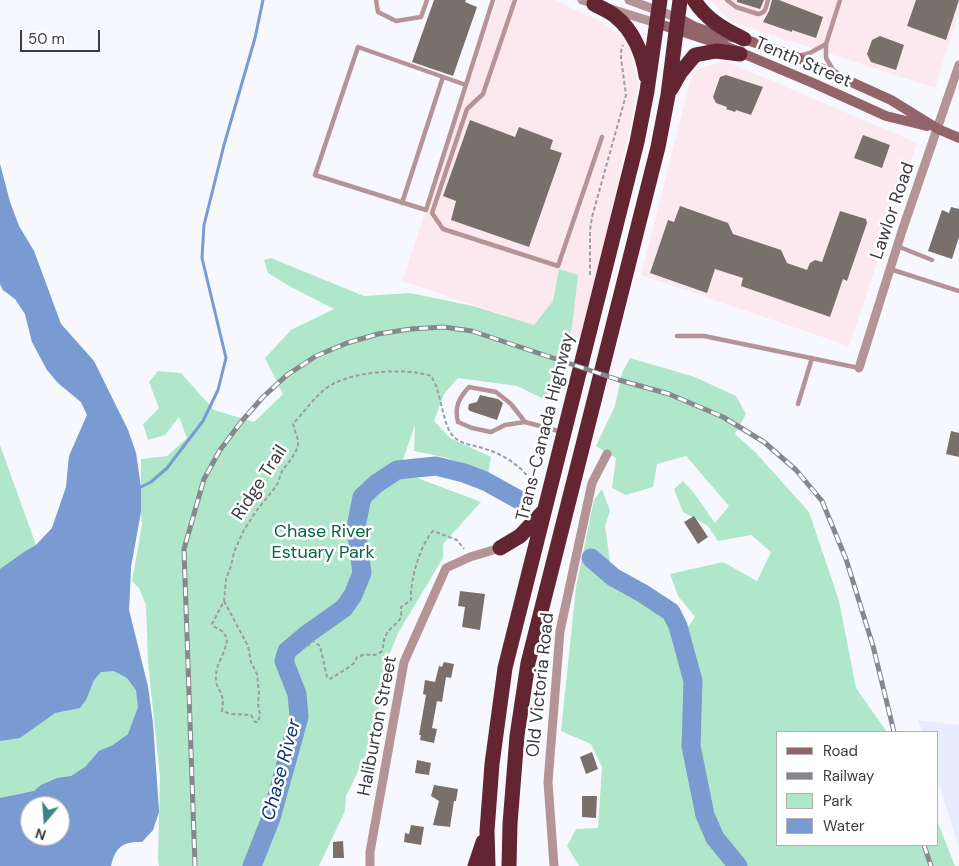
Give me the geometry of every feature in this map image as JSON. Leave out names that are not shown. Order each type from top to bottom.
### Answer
[{"type":"highway","points":[[511,861],[517,736],[528,663],[658,147],[668,95],[680,0]]},
{"type":"highway","points":[[694,0],[701,10],[742,46]]},
{"type":"highway","points":[[588,2],[615,16],[632,36],[644,61],[647,91]]},
{"type":"highway","name":"Trans-Canada Highway","points":[[488,866],[487,831],[492,764],[505,668],[623,201],[647,91],[658,11]]},
{"type":"highway","points":[[668,95],[680,73],[695,55],[742,46]]},
{"type":"highway","points":[[500,548],[520,536],[544,510]]},
{"type":"highway","points":[[475,866],[487,831]]},
{"type":"street","points":[[628,0],[658,11]]},
{"type":"street","points":[[588,2],[658,11]]},
{"type":"street","name":"Tenth Street","points":[[658,11],[708,40],[794,56],[891,100],[938,128],[959,138]]},
{"type":"street","name":"Tenth Street","points":[[678,24],[720,35],[813,83],[886,116],[938,128]]},
{"type":"street","name":"Lawlor Road","points":[[859,368],[897,246],[959,65]]},
{"type":"street","name":"Old Victoria Road","points":[[554,866],[548,782],[560,631],[592,483],[607,454]]},
{"type":"street","name":"Haliburton Street","points":[[370,866],[370,852],[404,662],[446,568],[470,557],[500,548]]},
{"type":"lane","points":[[376,0],[378,12],[396,21],[421,17],[427,0]]},
{"type":"lane","points":[[466,85],[358,47],[315,175],[426,210],[466,85],[493,0]]},
{"type":"lane","points":[[515,0],[483,94],[467,109],[432,213],[444,229],[558,266],[602,137]]},
{"type":"lane","points":[[727,0],[736,7],[758,14],[765,10],[768,0]]},
{"type":"lane","points":[[838,76],[826,58],[826,44],[840,0]]},
{"type":"lane","points":[[794,56],[810,53],[826,44]]},
{"type":"lane","points":[[402,203],[443,77]]},
{"type":"lane","points":[[897,246],[932,260]]},
{"type":"lane","points":[[890,269],[959,291]]},
{"type":"lane","points":[[677,336],[704,336],[859,368]]},
{"type":"lane","points":[[798,404],[812,358]]},
{"type":"lane","points":[[525,422],[510,404],[496,392],[469,388],[460,397],[456,412],[458,422],[472,428],[491,432],[506,425],[525,422],[564,432]]},
{"type":"path","points":[[589,281],[592,217],[626,95],[621,50],[632,36]]},
{"type":"path","name":"Ridge Trail","points":[[224,601],[248,646],[251,662],[257,674],[260,715],[258,722],[255,722],[254,717],[251,715],[231,714],[222,711],[224,698],[217,686],[216,675],[224,654],[227,638],[222,631],[212,624],[224,601],[226,579],[234,552],[244,530],[256,510],[277,485],[282,471],[293,456],[298,443],[293,424],[324,390],[336,381],[388,371],[422,373],[431,376],[437,386],[452,436],[460,442],[494,451],[510,460],[528,475],[533,483],[540,476]]},
{"type":"path","points":[[308,646],[312,640],[320,646],[326,677],[330,679],[352,665],[359,656],[372,656],[382,651],[388,632],[400,620],[401,607],[411,600],[410,590],[417,560],[424,548],[426,538],[432,531],[457,540],[470,557]]},
{"type":"shaded area","points":[[497,0],[554,0],[600,21],[627,39],[639,84],[612,211],[580,339],[553,325],[542,328],[402,281]]},
{"type":"shaded area","points":[[710,0],[959,0],[959,12],[935,88],[732,22]]},
{"type":"shaded area","points":[[725,61],[917,143],[849,346],[641,275],[693,70]]},
{"type":"shaded area","points":[[918,720],[959,725],[959,848],[939,784],[939,731],[922,731]]},
{"type":"green space","name":"Chase River Estuary Park","points":[[0,164],[10,202],[19,226],[34,251],[61,324],[94,361],[128,430],[136,453],[141,492],[141,459],[167,456],[187,438],[179,417],[165,435],[148,440],[143,424],[159,408],[149,382],[158,371],[181,373],[214,410],[254,422],[283,394],[265,358],[291,330],[334,309],[268,273],[264,260],[271,258],[364,296],[410,293],[473,306],[534,325],[553,301],[559,269],[578,275],[572,327],[546,400],[517,386],[458,378],[444,394],[434,421],[450,438],[491,457],[488,474],[448,458],[414,451],[415,425],[399,471],[481,502],[443,544],[443,558],[398,633],[388,658],[370,754],[367,753],[346,796],[345,811],[319,866],[159,866],[160,777],[148,662],[146,605],[139,588],[132,581],[142,524],[141,513],[131,567],[129,610],[148,686],[153,724],[159,812],[153,830],[142,842],[121,846],[115,854],[111,866],[0,866],[0,445],[36,545],[52,528],[66,487],[69,456],[87,415],[81,402],[58,383],[47,370],[32,342],[25,314],[15,299],[3,290],[0,284]]},
{"type":"green space","points":[[630,358],[695,377],[736,396],[746,414],[735,434],[756,453],[809,512],[839,601],[856,688],[886,731],[776,731],[776,846],[939,846],[939,826],[955,866],[579,866],[567,846],[576,829],[598,828],[602,767],[591,744],[561,731],[576,587],[594,500],[602,489],[610,511],[605,526],[611,569],[664,607],[686,630],[695,617],[678,596],[670,574],[723,562],[757,581],[771,552],[751,535],[718,541],[708,526],[683,512],[674,489],[683,481],[715,523],[729,506],[686,456],[657,464],[653,487],[626,495],[612,488],[616,458],[596,446],[615,406],[622,373]]},
{"type":"water","points":[[0,164],[10,202],[19,226],[34,251],[61,324],[94,361],[128,430],[136,453],[141,487],[141,511],[131,567],[129,610],[148,687],[153,724],[159,812],[153,830],[142,842],[121,846],[115,854],[111,866],[0,866],[0,798],[34,791],[41,785],[57,778],[71,776],[85,767],[99,751],[113,745],[128,734],[138,707],[136,690],[127,678],[114,671],[101,672],[94,680],[86,700],[80,708],[55,713],[20,738],[0,741],[0,569],[36,545],[52,528],[66,487],[69,456],[87,415],[81,402],[58,383],[47,370],[32,342],[25,314],[15,299],[3,290],[0,284]]},
{"type":"building","points":[[434,0],[466,0],[465,2],[477,7],[453,76],[412,62]]},
{"type":"building","points":[[737,0],[764,0],[760,9],[737,2]]},
{"type":"building","points":[[772,0],[779,0],[823,17],[816,38],[763,22]]},
{"type":"building","points":[[916,0],[959,0],[946,40],[907,26]]},
{"type":"building","points":[[880,36],[904,45],[896,70],[871,62],[867,54],[872,40]]},
{"type":"building","points":[[726,75],[763,87],[751,115],[726,109],[727,107],[716,103],[713,97],[720,77]]},
{"type":"building","points":[[470,120],[515,137],[519,127],[553,140],[550,149],[562,153],[529,247],[451,220],[456,201],[443,196]]},
{"type":"building","points":[[863,135],[890,145],[882,168],[854,158]]},
{"type":"building","points":[[680,206],[728,223],[733,234],[781,250],[787,263],[807,270],[810,263],[815,260],[822,262],[840,211],[866,219],[867,223],[847,281],[843,279],[830,317],[741,286],[743,278],[715,269],[707,293],[650,273],[668,220],[674,222]]},
{"type":"building","points":[[951,207],[959,209],[959,237],[952,259],[928,251],[942,210],[949,213]]},
{"type":"building","points":[[480,395],[498,399],[503,403],[497,420],[468,409],[469,404],[477,402]]},
{"type":"building","points":[[951,431],[959,433],[959,457],[946,454]]},
{"type":"building","points":[[694,516],[708,537],[698,544],[684,522]]},
{"type":"building","points":[[460,591],[485,594],[480,630],[462,627],[465,607],[458,606]]},
{"type":"building","points":[[444,662],[454,664],[451,678],[446,677],[442,702],[437,701],[432,728],[437,729],[434,743],[420,740],[421,735],[419,735],[426,695],[423,694],[425,680],[435,682],[439,666],[442,667]]},
{"type":"building","points":[[592,752],[598,769],[586,774],[580,757]]},
{"type":"building","points":[[417,760],[431,763],[429,775],[415,773]]},
{"type":"building","points":[[434,785],[458,789],[450,827],[433,825],[439,801],[431,796]]},
{"type":"building","points":[[582,796],[597,796],[596,818],[582,817]]},
{"type":"building","points":[[411,825],[424,827],[421,845],[404,842],[405,833],[409,834]]},
{"type":"building","points":[[343,841],[344,858],[333,858],[333,842]]},
{"type":"waterway","points":[[141,487],[151,482],[167,468],[203,421],[218,390],[226,358],[202,258],[204,225],[224,145],[255,38],[263,0]]},
{"type":"waterway","name":"Chase River","points":[[252,866],[271,818],[299,717],[297,694],[284,661],[287,651],[344,608],[353,595],[362,573],[356,527],[362,497],[376,484],[397,470],[436,466],[464,473],[485,481],[523,502]]},
{"type":"waterway","name":"Chase River","points":[[591,558],[613,577],[671,612],[678,626],[693,681],[691,746],[705,815],[715,838],[738,866]]},
{"type":"railway","points":[[195,866],[184,549],[204,479],[220,450],[241,422],[263,397],[287,375],[316,356],[347,343],[378,334],[443,327],[472,331],[619,380],[669,394],[723,417],[764,442],[796,470],[822,501],[846,559],[873,646],[894,731]]},
{"type":"railway","points":[[924,846],[931,866]]}]
